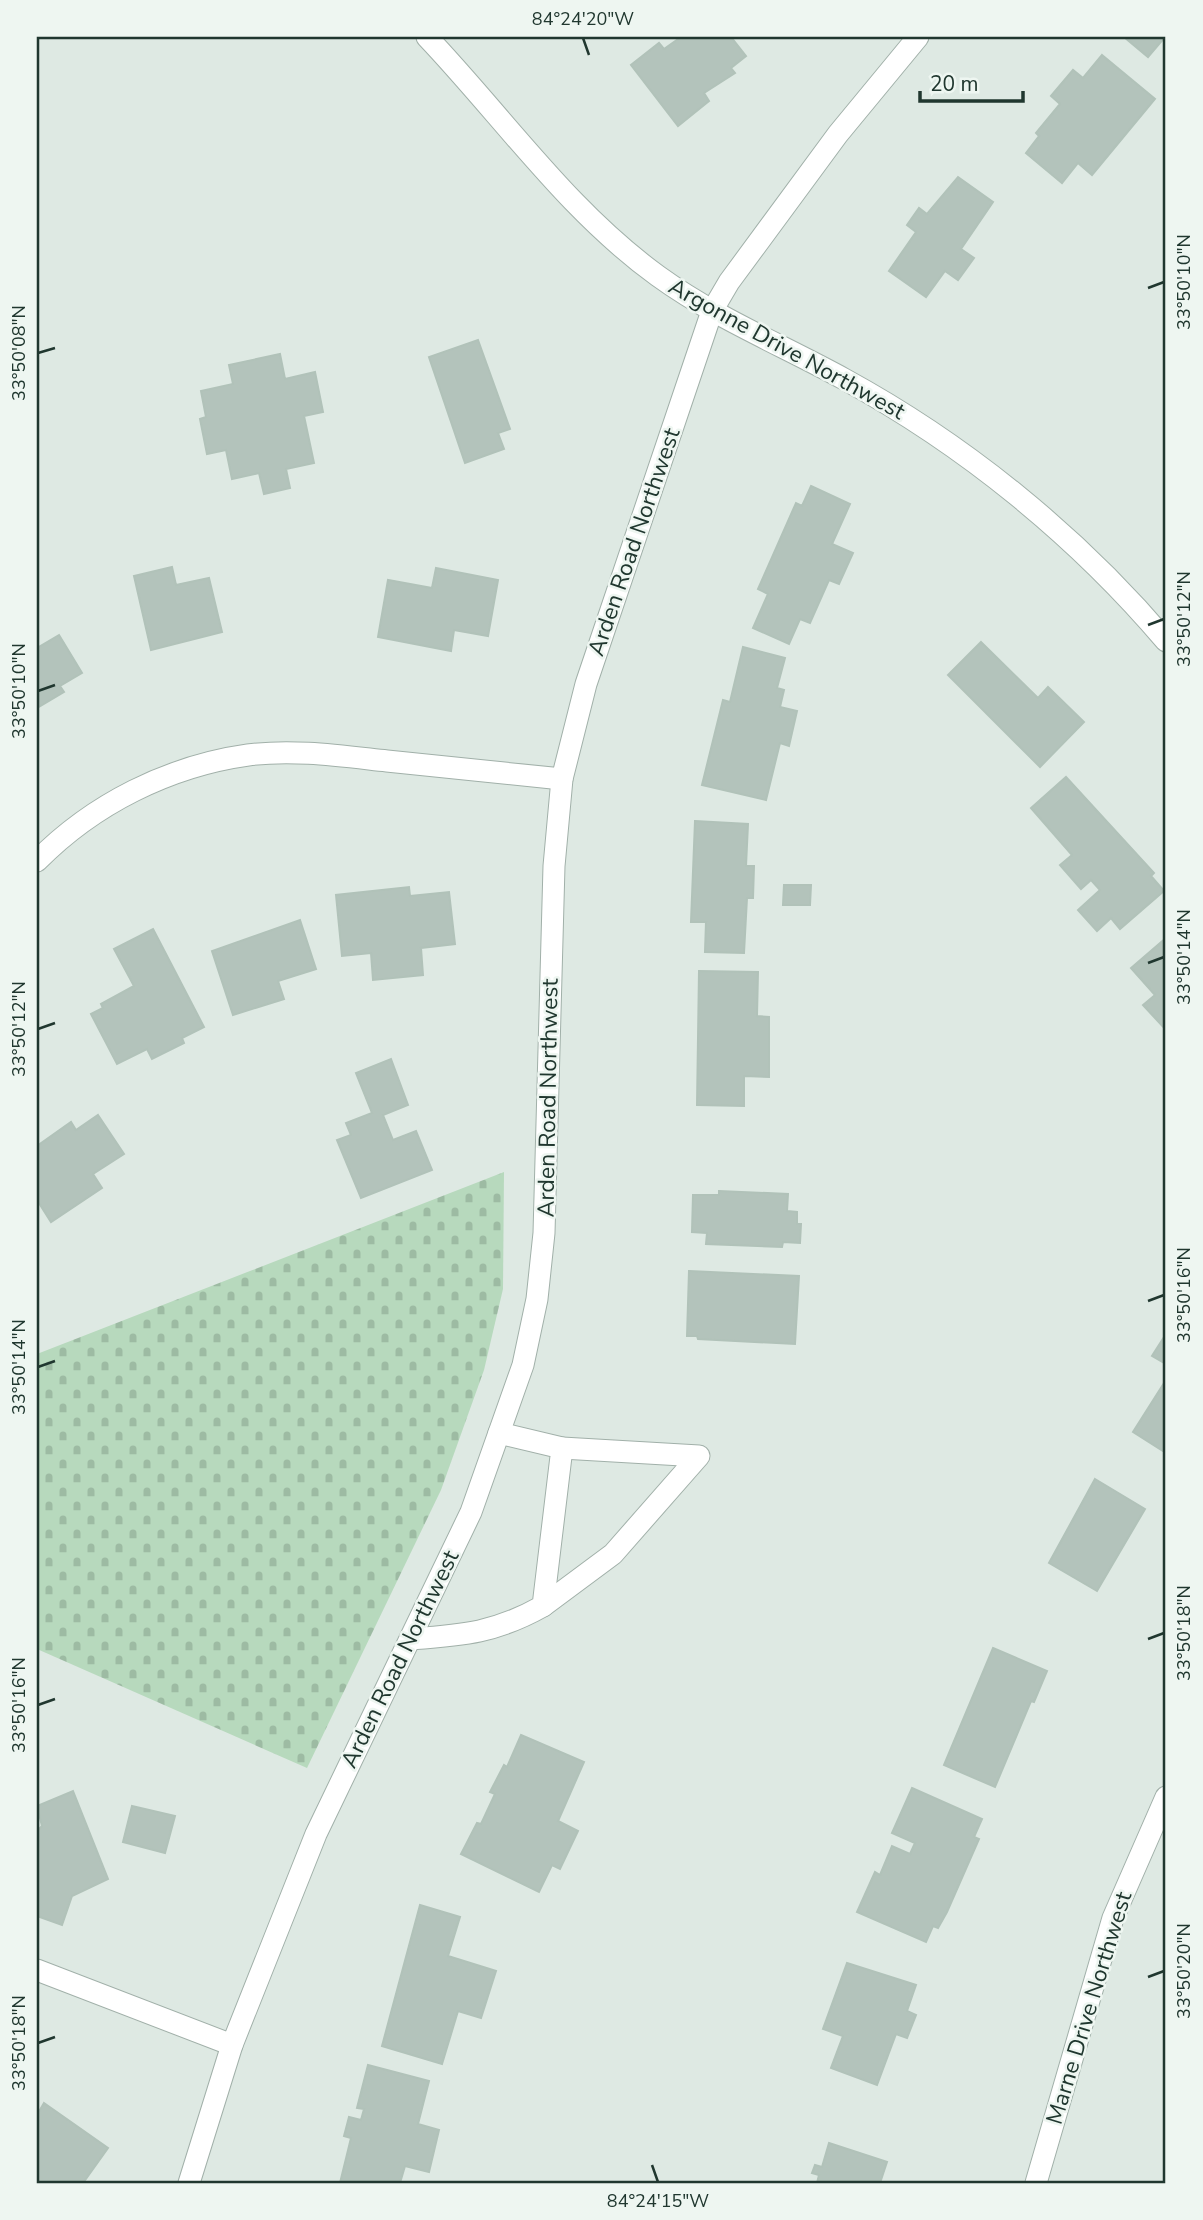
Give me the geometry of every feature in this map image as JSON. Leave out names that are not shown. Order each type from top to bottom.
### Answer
[{"type":"street","name":"Argonne Drive Northwest","points":[[427,37],[572,200],[610,237],[659,276],[712,311],[845,379],[923,426],[1010,489],[1088,558],[1166,641]]},
{"type":"street","name":"Arden Road Northwest","points":[[189,2183],[232,2045],[316,1834],[471,1512],[523,1365],[537,1299],[544,1233],[554,866],[562,779],[586,684],[712,311],[729,282],[838,134],[918,37]]},
{"type":"street","points":[[37,861],[82,821],[139,787],[202,764],[249,755],[311,753],[562,779]]},
{"type":"street","points":[[410,1639],[480,1633],[521,1619],[543,1606],[613,1554],[699,1456],[562,1448],[499,1433]]},
{"type":"street","points":[[543,1606],[562,1448]]},
{"type":"street","name":"Marne Drive Northwest","points":[[1036,2183],[1113,1917],[1160,1829],[1166,1797]]},
{"type":"street","points":[[37,1970],[232,2045]]},
{"type":"green space","points":[[504,1172],[503,1289],[484,1370],[441,1490],[307,1768],[37,1649],[37,1354]]},
{"type":"building","points":[[681,37],[731,37],[746,56],[731,68],[735,73],[704,93],[709,101],[678,126],[631,65],[659,43],[664,49]]},
{"type":"building","points":[[1124,37],[1165,37],[1148,57]]},
{"type":"building","points":[[1102,55],[1155,99],[1092,175],[1078,163],[1062,183],[1026,153],[1039,136],[1036,133],[1060,104],[1051,96],[1073,70],[1083,78]]},
{"type":"building","points":[[958,177],[993,202],[961,249],[974,258],[958,280],[945,271],[926,297],[889,271],[916,232],[907,225],[919,208],[927,214]]},
{"type":"building","points":[[478,340],[510,429],[498,433],[504,449],[465,463],[429,357]]},
{"type":"building","points":[[280,354],[285,379],[315,372],[323,412],[304,416],[314,463],[286,469],[290,488],[264,494],[259,473],[232,479],[226,450],[207,454],[200,419],[206,417],[201,391],[233,384],[229,365]]},
{"type":"building","points":[[811,486],[850,504],[832,544],[853,553],[839,584],[829,580],[810,623],[800,619],[789,644],[753,628],[768,594],[758,589],[796,503],[802,506]]},
{"type":"building","points":[[172,567],[176,585],[209,578],[222,632],[151,650],[134,576]]},
{"type":"building","points":[[436,568],[498,580],[488,636],[454,630],[451,651],[378,637],[388,580],[432,588]]},
{"type":"building","points":[[59,635],[82,673],[60,686],[64,692],[37,708],[37,648]]},
{"type":"building","points":[[981,642],[1038,698],[1048,687],[1084,722],[1040,767],[948,675]]},
{"type":"building","points":[[743,647],[785,658],[777,688],[784,690],[780,707],[797,711],[789,746],[780,743],[766,800],[702,785],[723,700],[730,702]]},
{"type":"building","points":[[1066,777],[1154,873],[1151,876],[1164,891],[1120,929],[1111,918],[1097,931],[1078,910],[1100,890],[1091,880],[1081,889],[1060,865],[1072,855],[1031,808]]},
{"type":"building","points":[[695,821],[748,824],[746,866],[754,866],[753,898],[747,898],[744,953],[705,952],[706,922],[691,922]]},
{"type":"building","points":[[784,885],[811,885],[810,905],[783,905]]},
{"type":"building","points":[[409,887],[410,896],[449,892],[455,944],[421,948],[423,975],[373,980],[371,953],[342,956],[336,895]]},
{"type":"building","points":[[300,920],[316,969],[278,981],[284,999],[233,1015],[212,951]]},
{"type":"building","points":[[153,929],[204,1027],[182,1038],[184,1043],[152,1059],[147,1049],[117,1064],[91,1014],[103,1008],[101,1004],[134,986],[114,949]]},
{"type":"building","points":[[1166,938],[1166,1030],[1143,1005],[1155,995],[1131,968]]},
{"type":"building","points":[[699,971],[758,972],[757,1016],[769,1017],[769,1077],[744,1076],[744,1106],[697,1105]]},
{"type":"building","points":[[391,1059],[408,1105],[383,1115],[393,1140],[416,1131],[432,1170],[361,1198],[337,1140],[351,1135],[346,1123],[372,1113],[356,1073]]},
{"type":"building","points":[[98,1115],[124,1154],[93,1174],[102,1188],[51,1222],[37,1200],[37,1146],[71,1122],[76,1130]]},
{"type":"building","points":[[719,1191],[788,1194],[787,1211],[797,1212],[797,1224],[801,1224],[800,1243],[783,1242],[782,1247],[706,1244],[707,1233],[692,1232],[693,1195],[719,1195]]},
{"type":"building","points":[[689,1271],[799,1276],[795,1344],[698,1339],[697,1336],[687,1336]]},
{"type":"building","points":[[1166,1334],[1166,1364],[1152,1356]]},
{"type":"building","points":[[1166,1380],[1166,1453],[1133,1432]]},
{"type":"building","points":[[1095,1479],[1145,1509],[1097,1591],[1049,1563]]},
{"type":"building","points":[[993,1648],[1047,1671],[1034,1702],[1031,1701],[995,1787],[944,1765]]},
{"type":"building","points":[[521,1735],[584,1762],[558,1821],[578,1831],[560,1869],[552,1865],[539,1892],[461,1854],[477,1823],[481,1824],[495,1794],[490,1792],[504,1765],[507,1767]]},
{"type":"building","points":[[912,1788],[982,1819],[974,1837],[979,1839],[947,1912],[938,1928],[933,1926],[926,1942],[857,1912],[875,1872],[880,1875],[892,1846],[910,1854],[915,1843],[892,1833]]},
{"type":"building","points":[[73,1791],[108,1879],[72,1896],[62,1925],[37,1916],[37,1831],[42,1826],[37,1806]]},
{"type":"building","points":[[132,1806],[175,1816],[165,1853],[123,1842]]},
{"type":"building","points":[[420,1905],[460,1917],[448,1956],[496,1971],[481,2018],[458,2011],[442,2064],[382,2046]]},
{"type":"building","points":[[847,1963],[916,1985],[907,2011],[916,2015],[907,2038],[896,2034],[877,2085],[831,2068],[843,2036],[823,2029]]},
{"type":"building","points":[[368,2065],[429,2081],[418,2124],[439,2130],[429,2172],[405,2166],[400,2183],[340,2183],[351,2138],[344,2136],[349,2117],[361,2120],[364,2109],[357,2108]]},
{"type":"building","points":[[44,2103],[108,2148],[83,2183],[37,2183],[37,2115]]},
{"type":"building","points":[[829,2143],[887,2162],[880,2183],[817,2183],[819,2175],[812,2173],[815,2165],[822,2167]]}]
